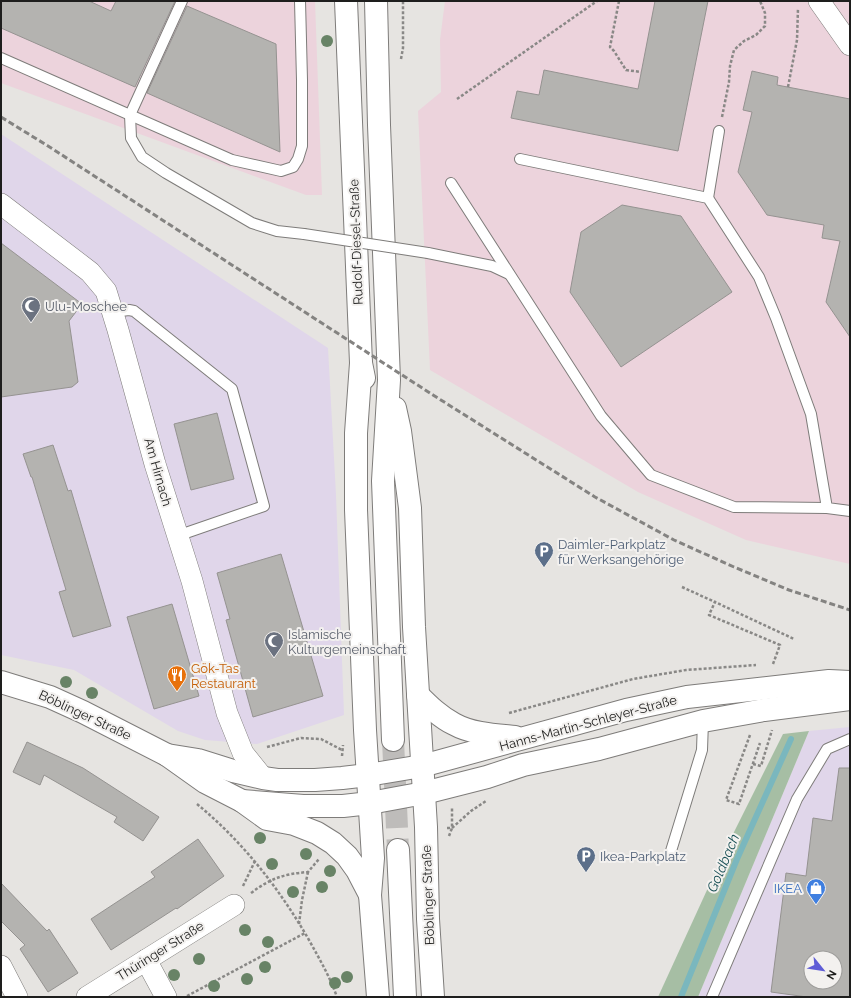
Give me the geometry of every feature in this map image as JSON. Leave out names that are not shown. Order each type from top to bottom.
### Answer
[{"type":"main road","name":"Rudolf-Diesel-Straße","points":[[346,1],[361,363],[383,481]]},
{"type":"main road","name":"Rudolf-Diesel-Straße","points":[[376,1],[389,380],[383,481],[393,740]]},
{"type":"main road","points":[[361,363],[356,433],[356,510],[368,775]]},
{"type":"main road","name":"Rudolf-Diesel-Straße","points":[[389,380],[400,431],[410,508],[414,627],[422,766]]},
{"type":"main road","name":"Hanns-Martin-Schleyer-Straße","points":[[422,766],[626,710],[687,697],[829,681],[850,682]]},
{"type":"main road","name":"Böblinger Straße","points":[[1,682],[50,697],[84,712],[166,755],[205,782],[242,801],[268,819],[294,824],[317,833],[333,843],[347,856],[358,870],[370,895]]},
{"type":"main road","points":[[418,695],[433,710],[454,724],[467,730],[492,735],[526,738]]},
{"type":"main road","name":"Hanns-Martin-Schleyer-Straße","points":[[424,793],[487,777],[523,765],[599,749],[703,721],[771,709],[850,699]]},
{"type":"main road","name":"Böblinger Straße","points":[[166,755],[198,760],[233,771],[277,780],[315,780],[368,775],[422,766],[428,919],[433,997]]},
{"type":"main road","name":"Böblinger Straße","points":[[368,775],[373,858],[370,895],[378,997]]},
{"type":"main road","name":"Böblinger Straße","points":[[242,801],[303,806],[343,806],[370,803],[424,793]]},
{"type":"main road","points":[[373,858],[388,841],[396,840],[406,842],[416,847],[426,856]]},
{"type":"main road","points":[[398,850],[405,997]]},
{"type":"street","points":[[819,1],[850,45]]},
{"type":"street","name":"Am Hirnach","points":[[1,204],[81,264],[97,278],[106,291],[177,536],[192,581],[227,713],[243,753],[262,778]]},
{"type":"street","name":"Thüringer Straße","points":[[86,997],[234,904]]},
{"type":"street","points":[[146,960],[166,997]]},
{"type":"street","points":[[1,966],[17,997]]},
{"type":"lane","points":[[182,1],[130,115],[131,138],[142,157],[166,173],[252,223],[277,231],[428,253],[492,266],[510,275]]},
{"type":"lane","points":[[1,58],[232,160],[281,171],[293,167],[298,159],[302,146],[300,1]]},
{"type":"lane","points":[[719,131],[708,198],[759,276],[776,318],[811,414],[827,508]]},
{"type":"lane","points":[[520,159],[708,198]]},
{"type":"lane","points":[[450,183],[601,416],[651,475],[734,507],[827,508],[850,512]]},
{"type":"lane","points":[[113,312],[129,310],[134,311],[232,389],[264,506],[177,536]]},
{"type":"lane","points":[[671,852],[702,750],[703,721]]},
{"type":"lane","points":[[712,997],[797,799],[827,749],[850,739]]},
{"type":"path","points":[[456,99],[597,1]]},
{"type":"path","points":[[619,1],[610,47],[626,70],[641,72]]},
{"type":"path","points":[[719,131],[734,50],[744,41],[756,35],[765,26],[765,13],[760,1]]},
{"type":"path","points":[[788,87],[797,40],[799,1]]},
{"type":"path","points":[[682,587],[794,639]]},
{"type":"path","points":[[715,602],[709,615],[780,645],[774,664],[768,665]]},
{"type":"path","points":[[504,714],[633,680],[686,670],[761,665]]},
{"type":"path","points":[[751,734],[726,800],[740,804],[760,743]]},
{"type":"path","points":[[753,764],[761,766],[770,737]]},
{"type":"path","points":[[243,753],[301,738],[321,739],[342,750]]},
{"type":"path","points":[[191,799],[232,836],[270,880],[299,924],[329,975],[337,997]]},
{"type":"path","points":[[299,924],[308,872],[333,843]]},
{"type":"path","points":[[234,904],[255,861]]},
{"type":"path","points":[[270,880],[288,874],[308,872]]},
{"type":"path","points":[[184,997],[305,934]]},
{"type":"shaded area","points":[[1,1],[315,1],[322,195],[306,195],[1,83]]},
{"type":"shaded area","points":[[445,1],[850,1],[850,564],[746,540],[638,492],[430,370],[418,111],[441,92],[440,40]]},
{"type":"shaded area","points":[[1,134],[328,348],[336,495],[344,715],[257,744],[205,740],[178,731],[74,670],[1,655]]},
{"type":"shaded area","points":[[850,727],[850,997],[698,997],[809,731]]},
{"type":"green space","points":[[809,731],[698,997],[658,997],[729,842],[783,734]]},
{"type":"building","points":[[1,1],[89,1],[111,11],[116,1],[175,1],[135,87],[1,28]]},
{"type":"building","points":[[655,1],[708,1],[678,151],[511,118],[517,91],[539,95],[544,70],[638,89]]},
{"type":"building","points":[[187,6],[276,44],[280,152],[147,93]]},
{"type":"building","points":[[752,71],[778,77],[777,85],[850,99],[850,337],[826,302],[840,241],[822,238],[824,225],[767,215],[738,172],[752,112],[743,110]]},
{"type":"building","points":[[622,205],[681,216],[732,292],[621,367],[570,292],[581,232]]},
{"type":"building","name":"Ulu-Moschee","points":[[1,243],[82,304],[69,321],[78,382],[72,387],[1,397]]},
{"type":"building","points":[[217,413],[234,479],[191,490],[174,424]]},
{"type":"building","points":[[53,445],[68,491],[71,490],[111,626],[73,637],[59,592],[66,590],[32,477],[23,454]]},
{"type":"building","name":"Islamische Kulturgemeinschaft","points":[[281,554],[323,696],[253,717],[226,620],[230,619],[217,573]]},
{"type":"building","points":[[172,604],[199,696],[154,709],[127,617]]},
{"type":"building","points":[[27,742],[83,768],[159,817],[143,841],[114,822],[117,817],[44,775],[40,785],[13,772]]},
{"type":"building","name":"IKEA","points":[[839,768],[850,768],[850,997],[807,997],[771,992],[786,873],[806,876],[813,818],[832,821]]},
{"type":"building","points":[[198,839],[224,876],[177,909],[176,908],[111,950],[91,919],[155,877],[151,872]]},
{"type":"building","points":[[1,883],[47,931],[49,929],[78,973],[48,992],[20,949],[25,945],[1,921]]},
{"type":"waterway","name":"Goldbach","points":[[681,997],[737,859],[791,739]]},
{"type":"tunnel","points":[[393,740],[398,850]]},
{"type":"railway","points":[[1,117],[433,395],[595,497],[674,540],[734,567],[789,590],[850,610]]},
{"type":"place","name":"Ulu-Moschee","points":[[31,323]]},
{"type":"place","name":"Daimler-Parkplatz für Werksangehörige","points":[[544,568]]},
{"type":"place","name":"Islamische Kulturgemeinschaft","points":[[274,658]]},
{"type":"place","name":"Gök-Tas Restaurant","points":[[177,692]]},
{"type":"place","name":"Ikea-Parkplatz","points":[[586,873]]},
{"type":"place","name":"IKEA","points":[[816,905]]}]
